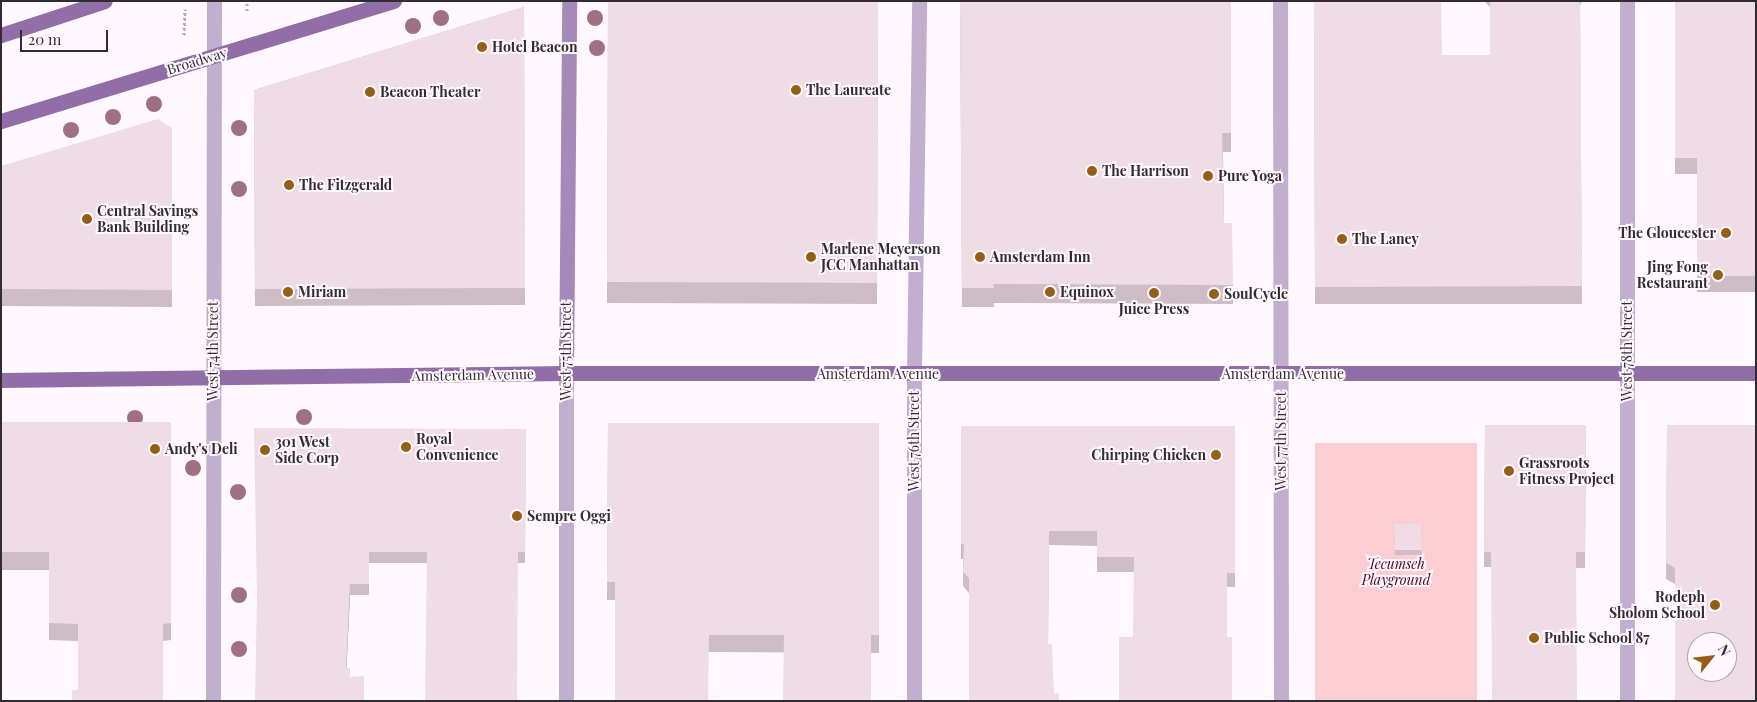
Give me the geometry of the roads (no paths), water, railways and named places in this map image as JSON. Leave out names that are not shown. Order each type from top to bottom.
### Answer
[{"type":"main road","points":[[1,35],[105,1]]},
{"type":"main road","name":"Broadway","points":[[1,121],[394,1]]},
{"type":"main road","name":"West 75th Street","points":[[566,373],[569,1]]},
{"type":"main road","name":"Amsterdam Avenue","points":[[1,380],[213,379],[566,373],[1756,373]]},
{"type":"street","name":"West 74th Street","points":[[213,701],[214,1]]},
{"type":"street","name":"West 76th Street","points":[[914,701],[914,373],[919,1]]},
{"type":"street","name":"West 77th Street","points":[[1280,1],[1281,701]]},
{"type":"street","name":"West 78th Street","points":[[1627,1],[1627,701]]},
{"type":"street","name":"West 75th Street","points":[[566,373],[566,701]]},
{"type":"place","name":"Hotel Beacon","points":[[482,47]]},
{"type":"place","name":"The Laureate","points":[[796,90]]},
{"type":"place","name":"Beacon Theater","points":[[370,92]]},
{"type":"place","name":"The Harrison","points":[[1092,171]]},
{"type":"place","name":"Pure Yoga","points":[[1208,176]]},
{"type":"place","name":"The Fitzgerald","points":[[289,185]]},
{"type":"place","name":"Central Savings Bank Building","points":[[87,219]]},
{"type":"place","name":"The Gloucester","points":[[1726,233]]},
{"type":"place","name":"The Laney","points":[[1342,239]]},
{"type":"place","name":"Marlene Meyerson JCC Manhattan","points":[[811,257]]},
{"type":"place","name":"Amsterdam Inn","points":[[980,257]]},
{"type":"place","name":"Jing Fong Restaurant","points":[[1718,275]]},
{"type":"place","name":"Miriam","points":[[288,292]]},
{"type":"place","name":"Equinox","points":[[1050,292]]},
{"type":"place","name":"Juice Press","points":[[1154,293]]},
{"type":"place","name":"SoulCycle","points":[[1214,294]]},
{"type":"place","name":"Royal Convenience","points":[[406,447]]},
{"type":"place","name":"Andy's Deli","points":[[155,449]]},
{"type":"place","name":"301 West Side Corp","points":[[265,450]]},
{"type":"place","name":"Chirping Chicken","points":[[1216,455]]},
{"type":"place","name":"Grassroots Fitness Project","points":[[1509,471]]},
{"type":"place","name":"Sempre Oggi","points":[[517,516]]},
{"type":"place","name":"Rodeph Sholom School","points":[[1715,605]]},
{"type":"place","name":"Public School 87","points":[[1534,638]]},
{"type":"park label","name":"Tecumseh Playground","points":[[1396,572]]}]
